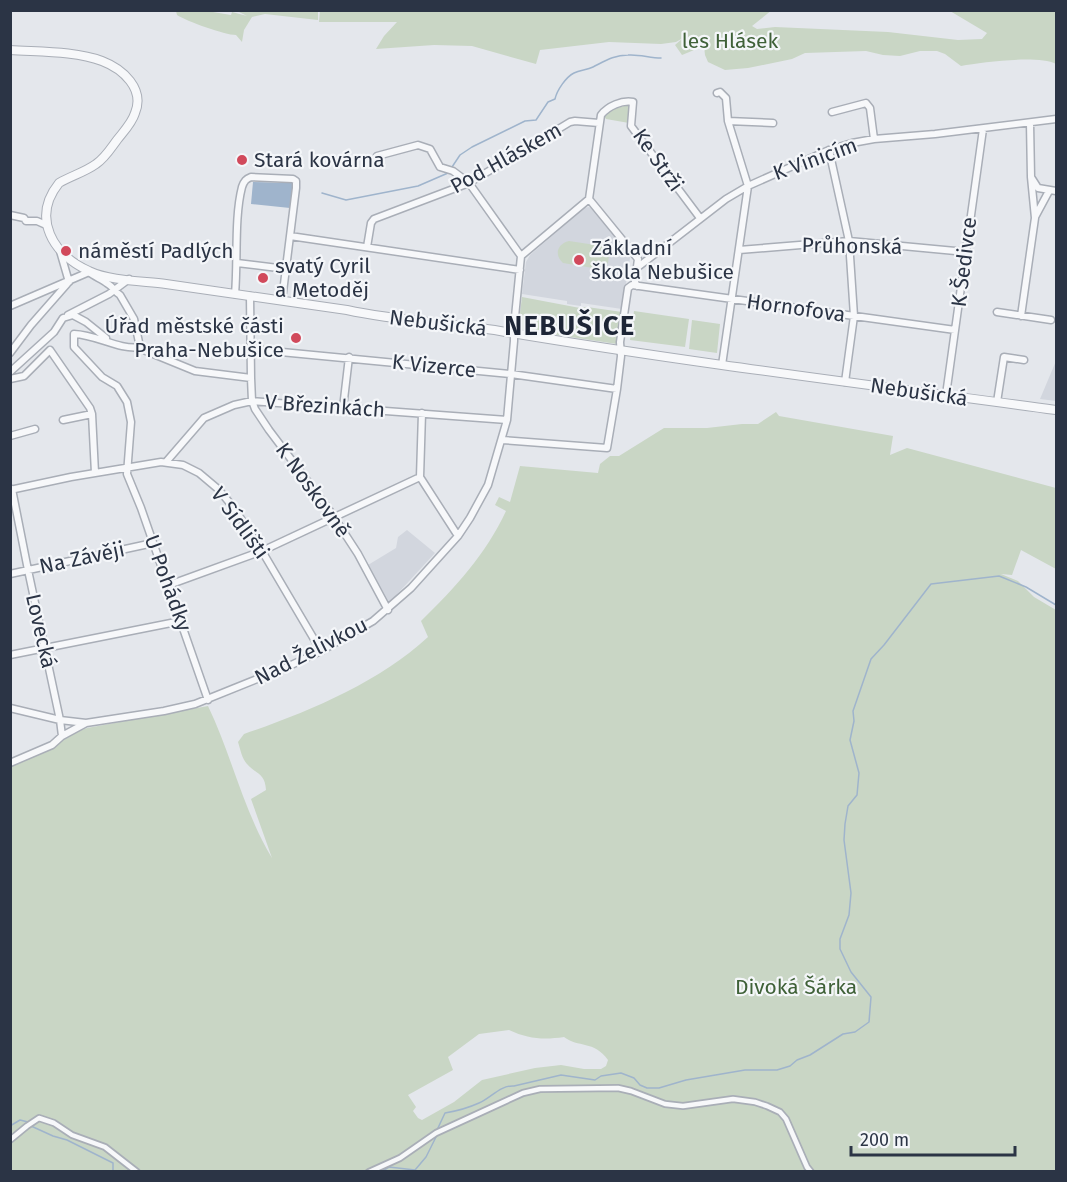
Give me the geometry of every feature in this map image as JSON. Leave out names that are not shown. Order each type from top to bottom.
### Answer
[{"type":"street","points":[[10,50],[102,60],[126,75],[138,98],[134,117],[104,156],[96,164],[59,183],[55,188],[47,212],[46,225],[50,237],[60,251],[69,282]]},
{"type":"street","points":[[717,93],[720,92],[726,98],[728,121],[748,186],[722,365]]},
{"type":"street","name":"Ke Strži","points":[[599,123],[601,115],[607,108],[628,101],[633,102],[631,126],[700,218]]},
{"type":"street","points":[[832,112],[866,103],[870,108],[874,139]]},
{"type":"street","name":"K Vinicím","points":[[638,267],[726,199],[748,186],[829,150],[874,139],[983,129],[1056,119]]},
{"type":"street","points":[[728,121],[773,123]]},
{"type":"street","name":"Pod Hláskem","points":[[367,247],[370,223],[374,219],[469,183],[570,122],[599,123]]},
{"type":"street","points":[[376,156],[418,145],[430,149],[440,167],[453,171],[469,183],[522,256],[590,199],[599,123]]},
{"type":"street","points":[[1021,316],[1035,218],[1031,177],[1030,123]]},
{"type":"street","name":"K Šedivce","points":[[946,395],[983,129]]},
{"type":"street","points":[[829,150],[849,242],[854,316],[845,381]]},
{"type":"street","points":[[1031,177],[1038,188],[1056,191]]},
{"type":"street","points":[[235,294],[242,187],[248,178],[296,181],[282,300]]},
{"type":"street","points":[[1035,218],[1049,191]]},
{"type":"street","points":[[502,440],[607,448],[617,389],[620,342],[628,288],[632,285],[636,286],[638,267],[637,257],[590,199]]},
{"type":"street","points":[[10,215],[24,218],[26,221],[37,220],[46,225]]},
{"type":"street","points":[[290,236],[520,270]]},
{"type":"street","name":"Průhonská","points":[[739,250],[849,242],[966,252]]},
{"type":"street","points":[[60,251],[95,277],[110,285],[120,295],[134,320],[140,347]]},
{"type":"street","name":"Nad Želivkou","points":[[86,723],[164,711],[208,700],[321,651],[374,621],[421,578],[471,519],[488,485],[507,420],[522,256]]},
{"type":"street","points":[[237,263],[286,269]]},
{"type":"street","points":[[10,306],[90,272],[129,279]]},
{"type":"street","points":[[10,372],[54,332],[63,318],[109,294],[129,279]]},
{"type":"street","name":"Nebušická","points":[[129,279],[722,365],[1056,410]]},
{"type":"street","points":[[10,353],[69,282]]},
{"type":"street","name":"Hornofova","points":[[636,286],[955,330]]},
{"type":"street","name":"K Noskovně","points":[[250,296],[252,401],[264,423],[304,475],[358,554],[388,610]]},
{"type":"street","points":[[997,312],[1051,320]]},
{"type":"street","points":[[63,318],[73,315],[86,322],[109,341]]},
{"type":"street","points":[[127,467],[131,422],[127,402],[117,386],[102,377],[74,347],[74,334],[88,335],[130,348],[140,347],[151,354],[195,371],[251,378]]},
{"type":"street","name":"K Vizerce","points":[[250,349],[511,374],[617,389]]},
{"type":"street","points":[[10,379],[24,376],[50,350],[92,414],[95,473]]},
{"type":"street","points":[[344,408],[349,357]]},
{"type":"street","name":"Nebušická","points":[[997,402],[1004,357],[1024,360]]},
{"type":"street","name":"V Březinkách","points":[[166,462],[204,418],[234,405],[252,401],[507,420]]},
{"type":"street","points":[[422,413],[420,477],[458,536]]},
{"type":"street","points":[[63,420],[92,414]]},
{"type":"street","points":[[10,436],[35,429]]},
{"type":"street","name":"V Sídlišti","points":[[11,490],[127,467],[166,462],[183,465],[199,473],[218,489],[262,551],[321,651]]},
{"type":"street","name":"U Pohádky","points":[[127,467],[128,477],[208,700]]},
{"type":"street","points":[[166,586],[262,551],[420,477]]},
{"type":"street","name":"Lovecká","points":[[11,490],[62,736]]},
{"type":"street","name":"Na Závěji","points":[[10,574],[153,543]]},
{"type":"street","points":[[10,655],[181,621]]},
{"type":"street","points":[[10,708],[60,720],[86,723]]},
{"type":"street","points":[[10,763],[52,745],[62,736],[86,723]]},
{"type":"street","points":[[369,1172],[400,1158],[462,1119],[523,1093],[540,1089],[618,1088],[631,1090],[665,1104],[683,1106],[734,1100],[755,1102],[780,1112],[786,1119],[811,1172]]},
{"type":"street","points":[[10,1140],[39,1118],[54,1123],[72,1135],[105,1147],[137,1172]]},
{"type":"shaded area","name":"Základní škola Nebušice","points":[[589,207],[629,253],[622,309],[581,303],[581,306],[567,304],[567,301],[522,294],[526,262],[530,255],[584,208]]},
{"type":"shaded area","points":[[1056,361],[1056,401],[1040,399]]},
{"type":"shaded area","points":[[407,530],[435,553],[388,604],[368,565],[396,548],[398,537]]},
{"type":"green space","name":"les Hlásek","points":[[320,10],[772,10],[752,26],[757,29],[775,27],[888,32],[958,40],[982,39],[987,33],[950,11],[1056,11],[1056,64],[1048,61],[1024,60],[961,66],[937,51],[920,51],[900,56],[866,51],[805,53],[792,59],[725,70],[708,62],[704,46],[682,55],[675,45],[683,38],[676,42],[661,44],[609,42],[540,50],[536,64],[472,46],[434,45],[376,49],[397,22],[319,22]]},
{"type":"green space","points":[[176,11],[207,11],[231,15],[232,12],[247,16],[237,11],[318,11],[318,20],[265,14],[252,17],[244,30],[242,42],[236,35],[197,24],[177,15]]},
{"type":"green space","points":[[633,103],[629,123],[606,119],[602,113]]},
{"type":"green space","points":[[569,241],[602,246],[609,255],[608,263],[599,269],[563,263],[558,257],[558,250]]},
{"type":"green space","points":[[522,297],[580,308],[622,312],[617,344],[518,329]]},
{"type":"green space","points":[[634,311],[689,319],[685,347],[630,340]]},
{"type":"green space","points":[[692,320],[720,324],[717,353],[689,349]]},
{"type":"green space","name":"Divoká Šárka","points":[[776,412],[779,416],[893,436],[890,455],[907,448],[1056,488],[1056,569],[1021,550],[1012,575],[1001,574],[1018,581],[1034,597],[1056,610],[1056,1171],[11,1171],[10,765],[51,748],[74,733],[87,728],[208,706],[253,821],[272,858],[251,799],[266,790],[264,780],[245,762],[238,742],[244,734],[317,706],[365,682],[428,637],[421,621],[458,583],[489,542],[506,511],[495,505],[499,497],[510,502],[520,466],[598,473],[600,464],[610,456],[619,456],[664,428],[707,428],[758,424]],"holes":[[[509,1030],[536,1038],[564,1037],[592,1047],[608,1060],[606,1066],[601,1069],[584,1069],[561,1065],[535,1068],[482,1080],[454,1102],[422,1120],[418,1118],[413,1111],[416,1107],[408,1095],[453,1070],[448,1057],[479,1034]]]},
{"type":"water","points":[[253,182],[293,183],[290,208],[251,204]]},
{"type":"waterway","points":[[452,167],[460,155],[472,147],[525,121],[536,120],[548,102],[555,99],[565,81],[574,73],[618,56],[661,58]]},
{"type":"waterway","points":[[322,193],[346,200],[418,186],[448,173]]},
{"type":"waterway","points":[[437,1130],[445,1113],[475,1105],[509,1086],[561,1075],[595,1080],[601,1076],[621,1073],[634,1078],[640,1085],[647,1088],[659,1088],[686,1080],[745,1070],[777,1070],[790,1066],[843,1034],[855,1032],[869,1022],[871,997],[851,972],[840,949],[840,939],[849,915],[851,893],[844,840],[845,824],[848,806],[857,795],[859,773],[850,740],[854,721],[853,711],[871,659],[931,584],[999,576],[1026,587],[1056,605]]},
{"type":"waterway","points":[[10,1126],[20,1120],[28,1122]]},
{"type":"waterway","points":[[31,1126],[67,1140],[113,1163],[113,1172]]},
{"type":"waterway","points":[[381,1172],[389,1167],[415,1170],[426,1157],[437,1135]]},
{"type":"place","name":"Stará kovárna","points":[[242,160]]},
{"type":"place","name":"náměstí Padlých","points":[[66,251]]},
{"type":"place","name":"Základní škola Nebušice","points":[[579,260]]},
{"type":"place","name":"svatý Cyril a Metoděj","points":[[263,278]]},
{"type":"place","name":"Úřad městské části Praha-Nebušice","points":[[296,338]]},
{"type":"district","name":"NEBUŠICE","points":[[570,326]]}]
